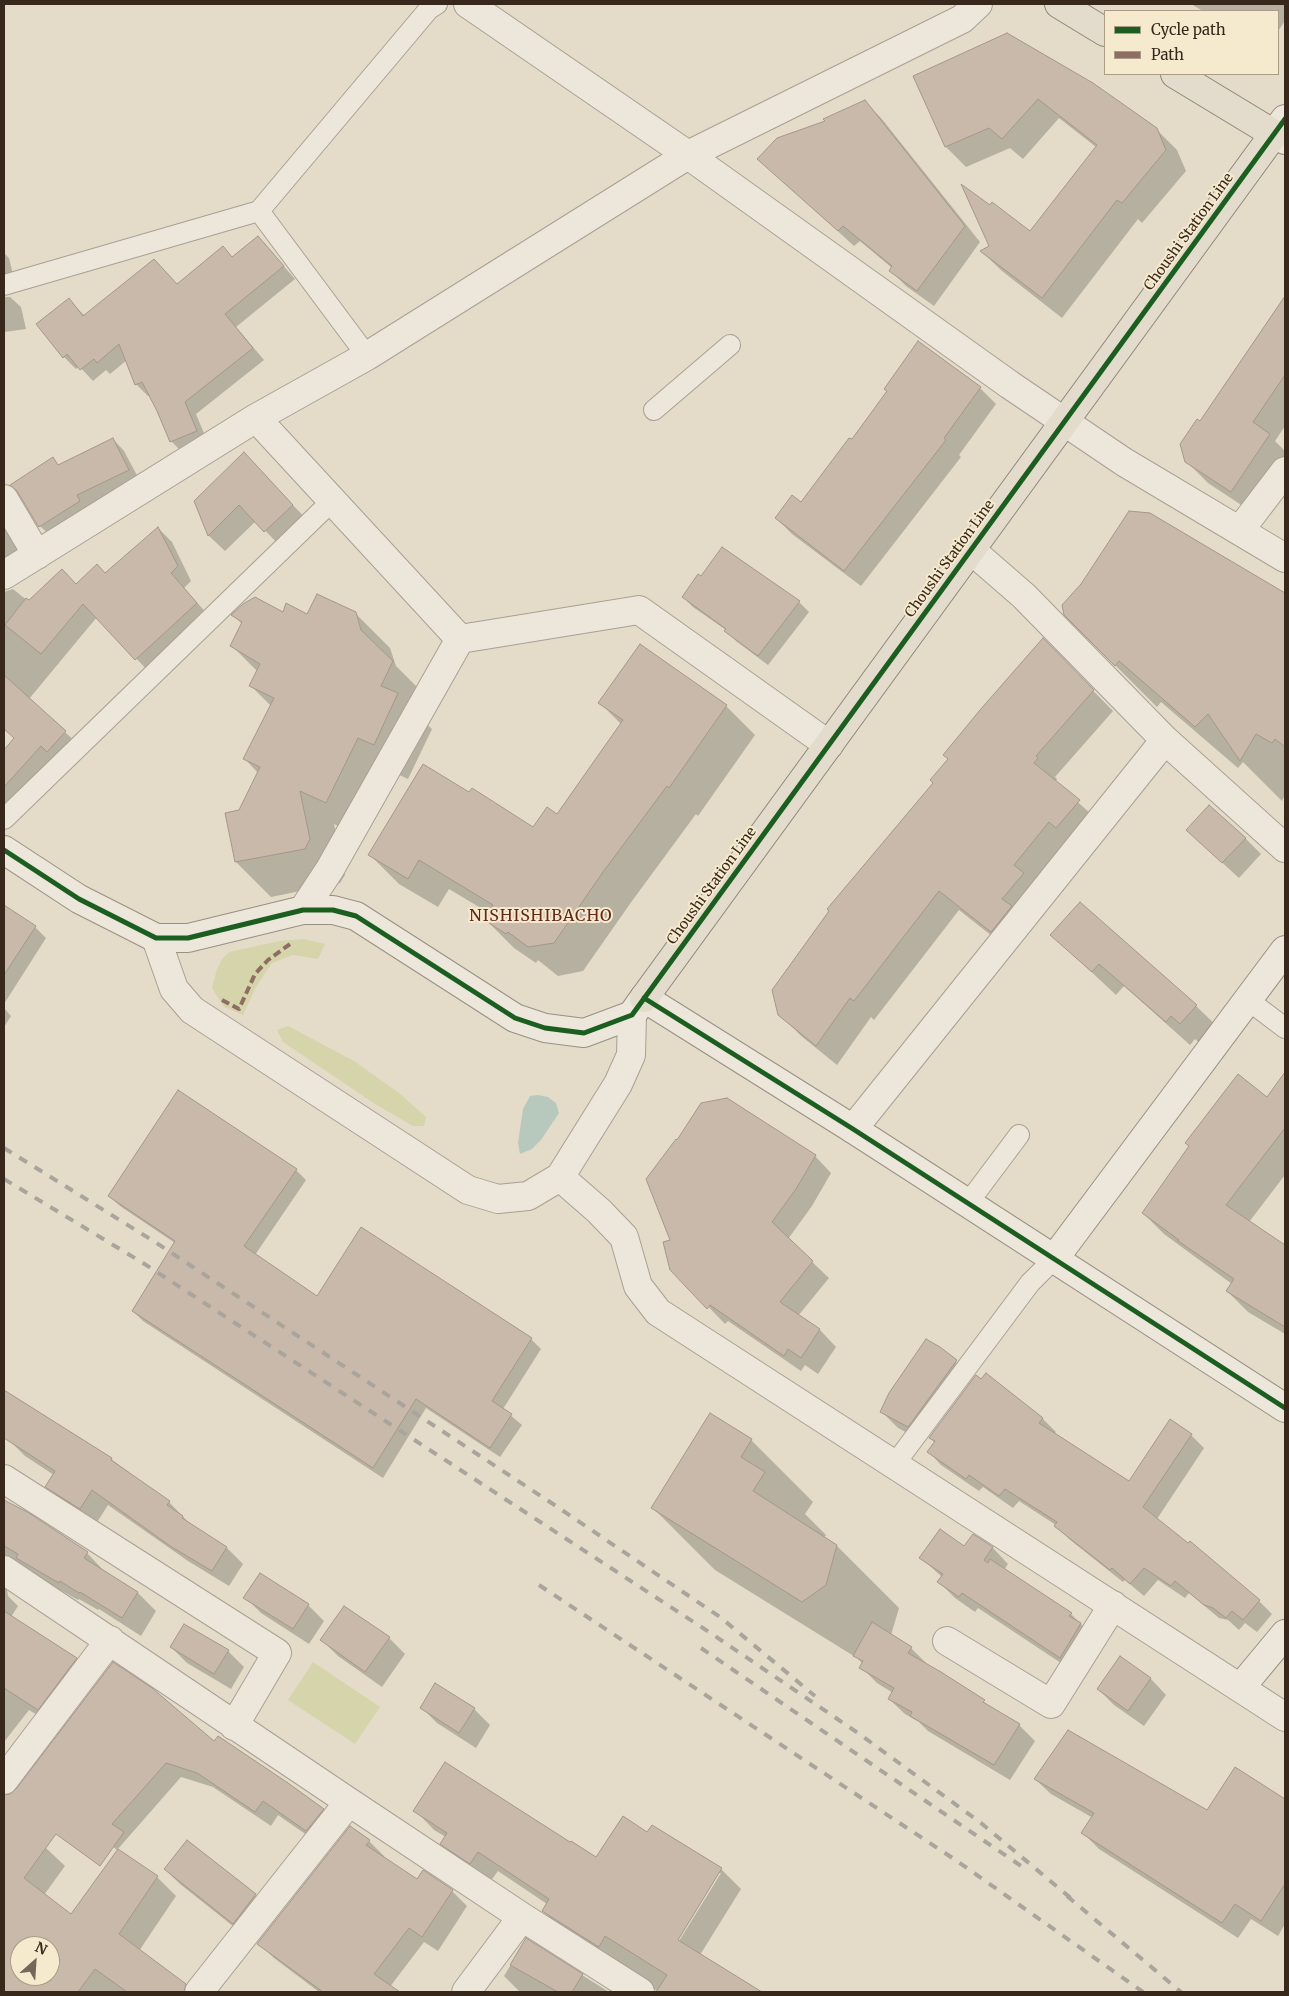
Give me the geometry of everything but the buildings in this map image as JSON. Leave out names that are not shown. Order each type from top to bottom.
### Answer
[{"type":"main road","points":[[1059,4],[1104,31]]},
{"type":"main road","name":"Choushi Station Line","points":[[638,1006],[1064,421],[1282,131],[1178,75]]},
{"type":"street","points":[[468,4],[688,155],[987,368],[1124,462],[1285,558]]},
{"type":"street","points":[[4,575],[256,418],[366,356],[688,155],[962,18],[978,4]]},
{"type":"street","points":[[256,418],[460,639]]},
{"type":"street","points":[[1240,530],[1285,471]]},
{"type":"street","points":[[4,499],[37,555]]},
{"type":"street","points":[[971,550],[1024,596],[1165,740],[1285,848]]},
{"type":"street","points":[[460,639],[638,610],[828,745]]},
{"type":"street","points":[[303,910],[330,868],[460,639]]},
{"type":"street","points":[[853,1129],[1165,740]]},
{"type":"street","points":[[4,850],[79,899],[156,938],[188,938],[303,910],[334,910],[356,916],[515,1018],[545,1028],[584,1034],[638,1006]]},
{"type":"street","points":[[156,938],[174,990],[192,1010],[468,1190],[498,1200],[528,1196],[560,1178],[618,1084],[631,1055],[638,1006]]},
{"type":"street","points":[[1054,1259],[1285,950]]},
{"type":"street","points":[[638,1006],[853,1129],[1285,1408]]},
{"type":"street","points":[[560,1178],[599,1211],[624,1238],[638,1286],[658,1312],[1241,1687],[1285,1718]]},
{"type":"street","points":[[4,1478],[277,1653],[234,1726]]},
{"type":"street","points":[[4,1570],[348,1802],[640,1992]]},
{"type":"street","points":[[947,1641],[1052,1704],[1113,1605]]},
{"type":"street","points":[[1241,1687],[1285,1634]]},
{"type":"street","points":[[4,1780],[110,1640]]},
{"type":"street","points":[[199,1992],[348,1802]]},
{"type":"street","points":[[466,1992],[522,1917]]},
{"type":"lane","points":[[4,285],[259,211],[429,9],[437,4]]},
{"type":"lane","points":[[259,211],[366,356]]},
{"type":"lane","points":[[654,410],[730,345]]},
{"type":"lane","points":[[4,819],[332,501]]},
{"type":"lane","points":[[1248,1000],[1285,1028]]},
{"type":"lane","points":[[968,1203],[1019,1135]]},
{"type":"lane","points":[[894,1465],[1030,1283],[1054,1259]]},
{"type":"green space","points":[[304,939],[325,944],[318,959],[293,955],[272,963],[256,987],[243,1015],[224,1007],[212,988],[217,969],[222,959],[229,952],[280,941]]},
{"type":"green space","points":[[288,1026],[354,1061],[399,1093],[426,1117],[424,1126],[413,1126],[375,1104],[283,1042],[277,1030]]},
{"type":"green space","points":[[313,1662],[380,1707],[355,1744],[288,1700]]},
{"type":"shaded area","points":[[530,1096],[548,1097],[556,1103],[559,1113],[541,1140],[532,1149],[520,1154],[518,1143],[523,1109]]},
{"type":"railway","points":[[4,1148],[155,1242],[553,1504],[720,1617],[815,1696]]},
{"type":"railway","points":[[4,1179],[143,1263],[709,1632],[858,1733],[981,1823],[1073,1900]]},
{"type":"railway","points":[[539,1585],[957,1861],[1143,1992]]},
{"type":"railway","points":[[701,1648],[1027,1870]]},
{"type":"railway","points":[[1067,1896],[1181,1992]]},
{"type":"marked path","points":[[222,1000],[239,1009],[255,974],[268,960],[290,944]]},
{"type":"cycle path","points":[[4,850],[79,899],[156,938],[188,938],[303,910],[333,910],[356,916],[515,1018],[545,1028],[584,1033],[632,1015],[1285,119]]},
{"type":"cycle path","points":[[644,998],[853,1129],[1285,1408]]},
{"type":"district","name":"NISHISHIBACHO","points":[[541,916]]}]
